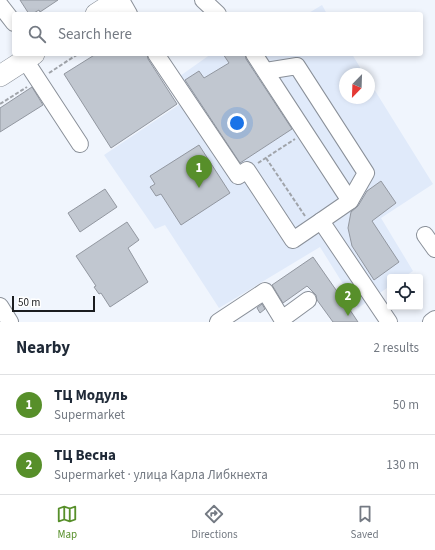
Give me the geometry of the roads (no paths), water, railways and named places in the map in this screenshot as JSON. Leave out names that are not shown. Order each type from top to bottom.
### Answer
[{"type":"main road","points":[[99,12],[118,0]]},
{"type":"main road","points":[[0,76],[29,57]]},
{"type":"street","points":[[121,0],[129,12]]},
{"type":"street","points":[[203,0],[216,12]]},
{"type":"street","points":[[2,5],[12,20]]},
{"type":"street","points":[[157,56],[238,176],[247,170],[293,240],[350,201],[366,173],[298,66],[266,71]]},
{"type":"street","points":[[255,56],[350,201]]},
{"type":"street","points":[[29,57],[80,144]]},
{"type":"street","points":[[317,224],[373,297],[389,322]]},
{"type":"street","points":[[425,235],[435,249]]},
{"type":"street","points":[[218,322],[265,291],[282,320],[308,300]]},
{"type":"street","points":[[0,306],[10,322]]},
{"type":"street","points":[[431,322],[435,319]]},
{"type":"place","name":"ТЦ Модуль","points":[[199,188]]},
{"type":"place","name":"ТЦ Весна","points":[[348,316]]}]
